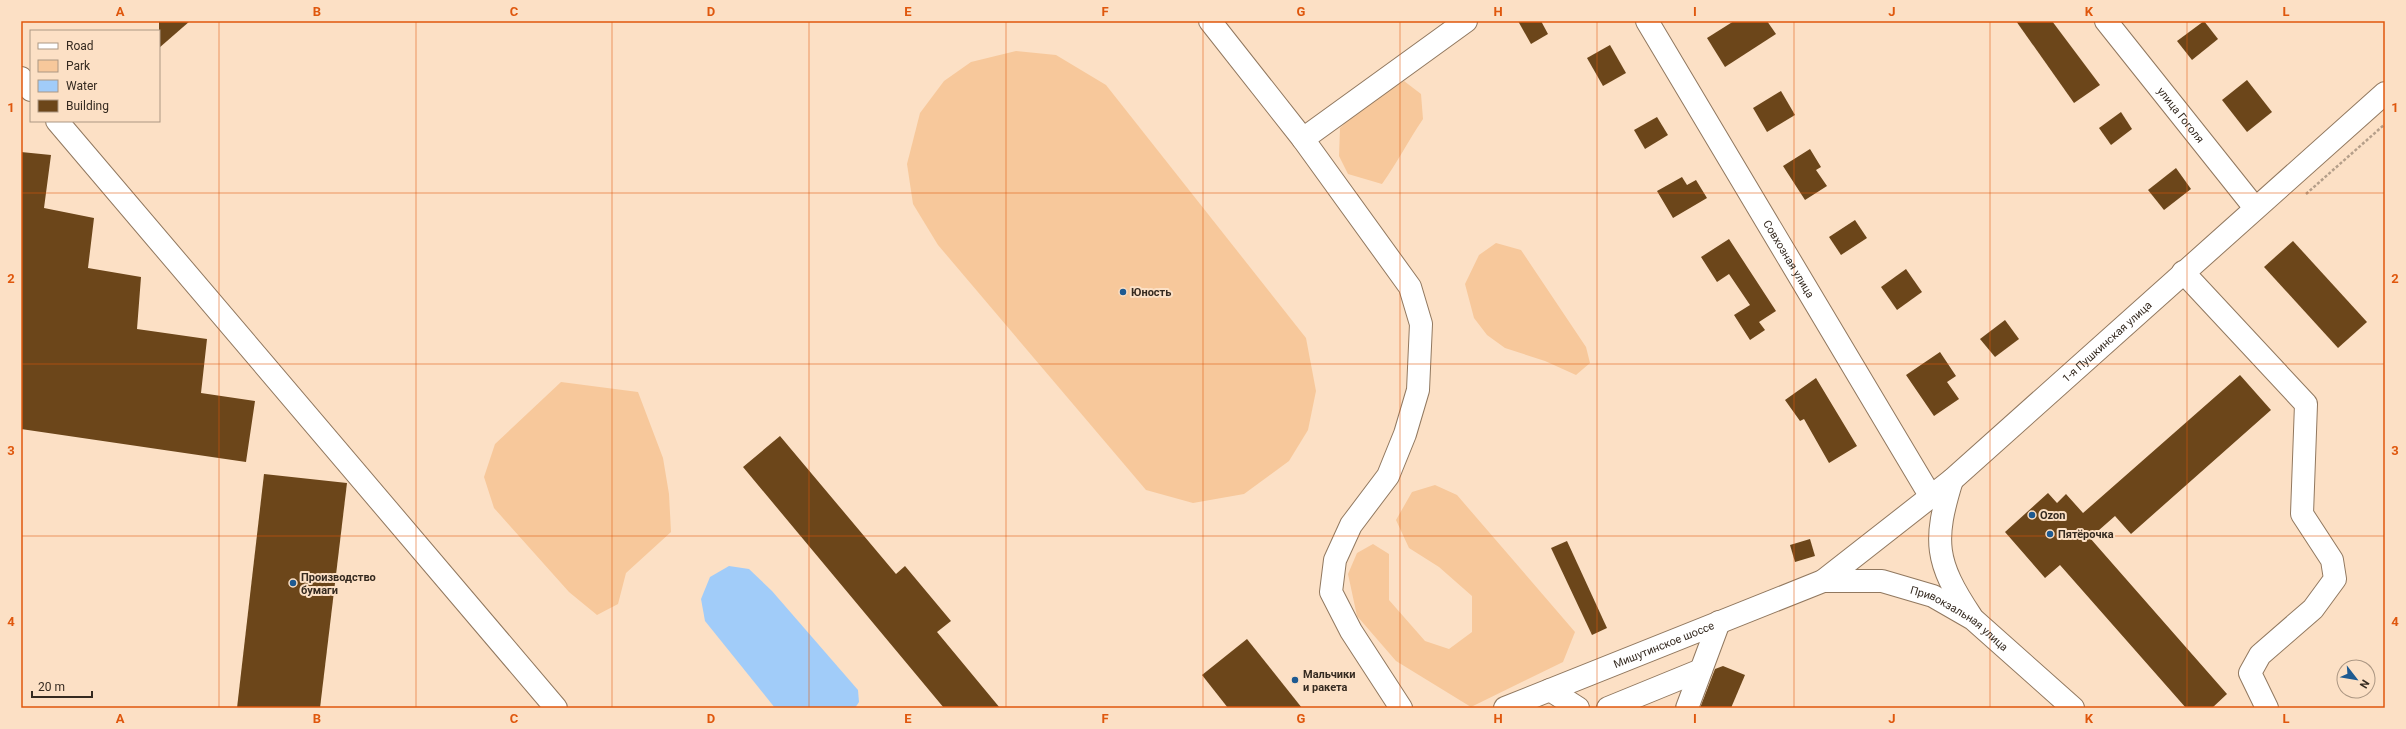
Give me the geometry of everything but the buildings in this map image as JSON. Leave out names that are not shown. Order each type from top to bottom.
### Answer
[{"type":"street","points":[[1210,21],[1303,139],[1410,287],[1421,324],[1418,390],[1405,434],[1388,476],[1351,525],[1335,560],[1331,592],[1351,630],[1402,708]]},
{"type":"street","points":[[1303,139],[1466,21]]},
{"type":"street","name":"Совхозная улица","points":[[1647,21],[1931,497]]},
{"type":"street","name":"улица Гоголя","points":[[2106,21],[2255,208]]},
{"type":"street","points":[[21,78],[30,89]]},
{"type":"street","name":"1-я Пушкинская улица","points":[[1823,581],[1952,480],[2385,93]]},
{"type":"street","points":[[58,122],[556,708]]},
{"type":"street","points":[[2183,272],[2306,404],[2302,514],[2332,560],[2335,579],[2313,609],[2260,655],[2250,673],[2267,708]]},
{"type":"street","points":[[1952,480],[1941,517],[1939,549],[1952,587],[1973,619]]},
{"type":"street","name":"Привокзальная улица","points":[[1823,581],[1882,581],[1932,596],[1973,619],[2073,708]]},
{"type":"street","name":"Мишутинское шоссе","points":[[1505,708],[1823,581]]},
{"type":"street","points":[[1687,708],[1719,622]]},
{"type":"street","points":[[1608,708],[1701,670]]},
{"type":"street","points":[[1550,690],[1578,708]]},
{"type":"green space","name":"Юность","points":[[1016,51],[1056,55],[1106,85],[1306,338],[1316,391],[1308,430],[1289,461],[1244,494],[1193,503],[1146,490],[938,245],[913,204],[907,164],[920,113],[944,81],[971,62]]},
{"type":"green space","points":[[1404,81],[1421,94],[1423,119],[1382,184],[1348,174],[1339,156],[1340,128],[1366,102]]},
{"type":"green space","points":[[1496,243],[1521,250],[1586,347],[1590,363],[1576,375],[1545,361],[1505,348],[1487,335],[1474,318],[1465,284],[1479,255]]},
{"type":"green space","points":[[561,382],[638,392],[663,458],[669,494],[671,532],[626,573],[618,604],[597,615],[569,592],[494,508],[484,477],[495,444]]},
{"type":"green space","points":[[1435,485],[1457,495],[1575,632],[1563,662],[1471,707],[1396,661],[1357,616],[1348,574],[1357,553],[1373,544],[1389,554],[1389,600],[1425,641],[1449,649],[1472,632],[1472,596],[1439,567],[1409,548],[1396,520],[1412,492]]},
{"type":"water","points":[[729,566],[749,569],[772,591],[858,690],[859,702],[855,708],[775,708],[705,621],[701,599],[710,577]]},
{"type":"place","name":"Юность","points":[[1123,292]]},
{"type":"place","name":"Ozon","points":[[2032,515]]},
{"type":"place","name":"Пятёрочка","points":[[2050,534]]},
{"type":"place","name":"Производство бумаги","points":[[293,583]]},
{"type":"place","name":"Мальчики и ракета","points":[[1295,680]]}]
